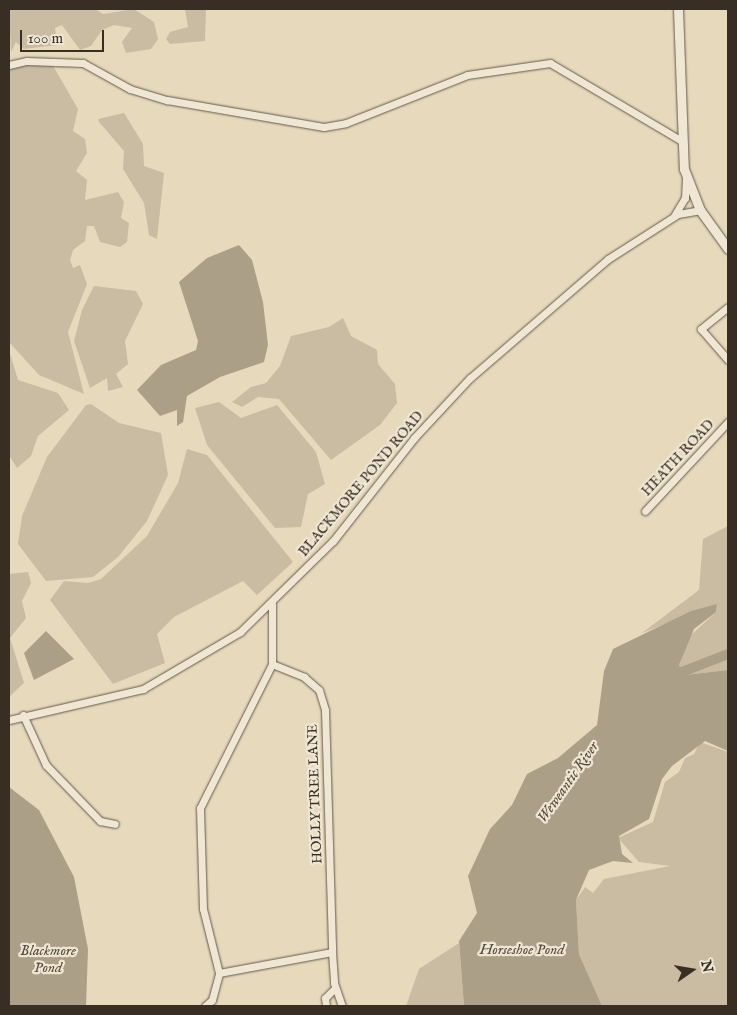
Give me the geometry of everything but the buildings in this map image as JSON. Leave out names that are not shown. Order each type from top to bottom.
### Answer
[{"type":"main road","points":[[678,9],[680,140],[686,174],[700,210],[728,249]]},
{"type":"street","points":[[9,65],[36,60],[83,63],[130,88],[167,100],[324,127],[346,123],[467,75],[550,63],[680,140]]},
{"type":"street","name":"BLACKMORE POND ROAD","points":[[674,216],[685,198],[686,174]]},
{"type":"street","name":"BLACKMORE POND ROAD","points":[[9,720],[23,715],[143,689],[203,657],[272,604],[333,541],[414,438],[470,378],[608,259],[674,216],[700,210]]},
{"type":"street","points":[[728,307],[701,329],[728,360]]},
{"type":"street","name":"HEATH ROAD","points":[[645,511],[728,422]]},
{"type":"street","points":[[205,1006],[212,1000],[219,973],[203,909],[200,808],[272,664],[272,604]]},
{"type":"street","name":"HOLLY TREE LANE","points":[[272,664],[304,677],[319,690],[324,705],[332,952],[335,988],[342,1006]]},
{"type":"street","points":[[23,715],[46,765],[100,821],[115,824]]},
{"type":"street","points":[[219,973],[332,952]]},
{"type":"street","points":[[326,1006],[326,998],[335,988]]},
{"type":"shaded area","points":[[9,9],[95,9],[103,14],[134,9],[154,22],[158,39],[151,49],[126,53],[122,42],[132,28],[114,25],[102,30],[91,46],[80,50],[62,25],[55,28],[57,45],[24,49],[16,42],[11,52]]},
{"type":"shaded area","points":[[185,9],[206,9],[205,41],[170,44],[166,39],[170,32],[188,27]]},
{"type":"shaded area","points":[[34,64],[52,64],[78,109],[73,131],[85,139],[87,153],[76,171],[87,180],[85,200],[118,192],[124,202],[121,218],[129,223],[127,242],[120,247],[100,242],[94,226],[87,226],[85,241],[73,250],[70,260],[73,268],[80,265],[87,284],[68,332],[84,394],[39,375],[9,342],[9,68]]},
{"type":"shaded area","points":[[124,113],[143,144],[144,166],[164,173],[157,239],[149,235],[144,203],[123,169],[124,151],[98,119]]},
{"type":"shaded area","points":[[94,286],[136,291],[143,304],[125,341],[128,364],[116,374],[123,387],[108,391],[107,378],[90,388],[74,341],[82,310]]},
{"type":"shaded area","points":[[343,318],[351,336],[377,350],[378,364],[395,384],[397,403],[380,425],[331,460],[279,399],[258,397],[242,407],[232,402],[251,387],[266,383],[280,366],[291,336],[329,327]]},
{"type":"shaded area","points":[[9,350],[18,380],[58,393],[69,410],[38,436],[31,456],[17,468],[9,455]]},
{"type":"shaded area","points":[[219,402],[241,418],[277,405],[316,452],[325,484],[308,494],[301,527],[275,528],[207,445],[195,408]]},
{"type":"shaded area","points":[[91,404],[119,423],[161,433],[168,475],[147,521],[118,557],[93,577],[46,581],[18,544],[22,516],[47,457],[86,405]]},
{"type":"shaded area","points":[[187,449],[207,455],[293,562],[257,595],[243,581],[174,617],[157,634],[165,663],[113,684],[50,600],[64,581],[88,583],[101,579],[147,536],[178,483]]},
{"type":"shaded area","points":[[728,526],[728,670],[685,675],[679,665],[690,636],[716,612],[717,604],[642,633],[699,590],[703,539]]},
{"type":"shaded area","points":[[28,572],[31,583],[22,601],[26,618],[10,638],[24,683],[9,697],[9,574]]},
{"type":"shaded area","name":"Horseshoe Pond","points":[[700,742],[728,752],[728,1006],[602,1006],[579,954],[576,900],[585,887],[593,893],[604,879],[670,866],[639,862],[618,838],[653,822],[665,782],[679,772],[685,758],[694,754]]},
{"type":"shaded area","points":[[459,943],[464,1006],[406,1006],[419,969]]},
{"type":"water","points":[[239,245],[252,260],[263,302],[268,345],[264,362],[220,377],[187,396],[183,422],[177,426],[177,410],[160,416],[137,390],[161,365],[196,350],[198,341],[179,282],[207,258]]},
{"type":"water","name":"Horseshoe Pond","points":[[717,604],[716,612],[694,629],[679,665],[685,675],[728,670],[728,751],[705,741],[672,766],[662,779],[649,819],[619,836],[622,854],[633,863],[613,861],[589,870],[576,900],[579,954],[602,1006],[464,1006],[459,941],[477,913],[468,876],[490,829],[512,805],[527,774],[558,758],[597,725],[604,671],[613,649],[691,611]]},
{"type":"water","points":[[46,631],[74,659],[34,680],[24,653]]},
{"type":"water","name":"Blackmore Pond","points":[[9,787],[39,810],[74,877],[88,949],[86,1006],[9,1006]]},
{"type":"waterway","name":"Weweantic River","points":[[669,677],[728,654]]}]
